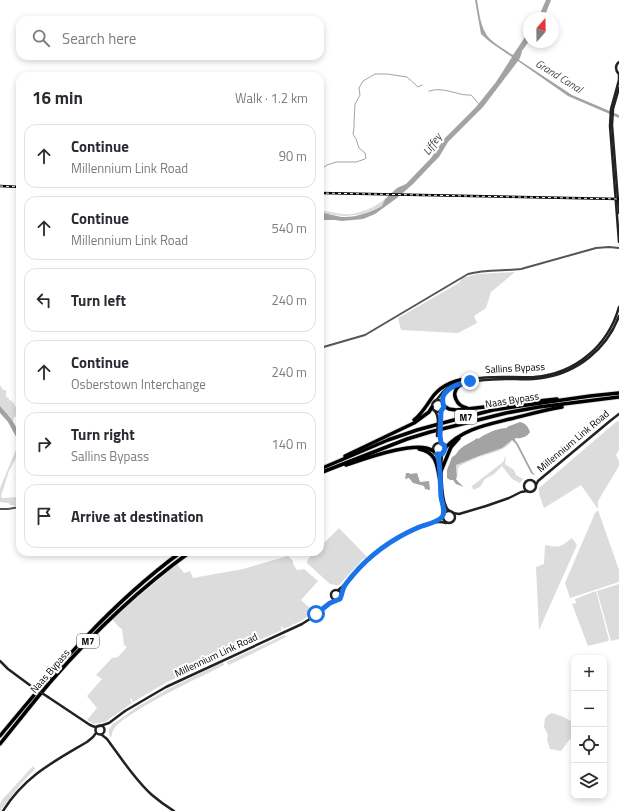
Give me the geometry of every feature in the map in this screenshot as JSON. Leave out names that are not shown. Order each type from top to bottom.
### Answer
[{"type":"highway","name":"M7","points":[[404,428],[423,412],[434,395],[445,386],[458,380],[474,380]]},
{"type":"highway","name":"M7","points":[[474,380],[461,385],[456,389],[455,396],[460,406],[476,408]]},
{"type":"highway","name":"Naas Bypass","points":[[324,473],[366,455],[407,440],[459,424],[506,413],[614,396],[619,393]]},
{"type":"highway","name":"Naas Bypass","points":[[324,468],[388,440],[417,430],[494,410],[590,396],[619,397]]},
{"type":"highway","name":"M7","points":[[443,404],[449,409],[456,410],[568,398],[614,396]]},
{"type":"highway","name":"M7","points":[[445,448],[453,440],[468,431],[484,425],[614,396]]},
{"type":"highway","name":"M7","points":[[324,468],[341,458],[414,423],[429,412],[432,407]]},
{"type":"highway","name":"M7","points":[[441,471],[451,447],[468,431]]},
{"type":"highway","name":"M7","points":[[324,473],[365,458],[402,449],[423,447],[433,451]]},
{"type":"highway","name":"M7","points":[[402,449],[423,450],[432,456],[437,464],[440,482]]},
{"type":"highway","name":"Naas Bypass","points":[[0,736],[59,665],[95,626],[138,586],[176,556]]},
{"type":"highway","name":"Naas Bypass","points":[[0,744],[51,681],[88,641],[121,608],[147,585],[185,556]]},
{"type":"main road","points":[[619,62],[616,68],[619,74],[619,80],[612,109],[610,136],[619,242]]},
{"type":"main road","points":[[612,109],[619,88]]},
{"type":"main road","points":[[611,119],[619,213]]},
{"type":"main road","name":"Sallins Bypass","points":[[443,404],[443,396],[454,386],[464,382],[486,377],[544,376],[573,366],[592,352],[605,337],[619,307]]},
{"type":"main road","name":"Sallins Bypass","points":[[435,400],[438,399],[447,389],[460,382],[474,380],[537,379],[556,375],[578,366],[605,342],[614,329],[619,316]]},
{"type":"main road","points":[[439,420],[432,407],[435,400],[439,400],[443,404],[443,409],[441,411],[438,436],[433,451],[437,454],[442,454]]},
{"type":"main road","points":[[434,411],[441,411]]},
{"type":"main road","name":"Millennium Link Road","points":[[536,485],[538,481],[619,414]]},
{"type":"main road","points":[[438,436],[445,448],[442,454],[441,471],[444,500],[446,507],[455,518]]},
{"type":"main road","points":[[435,444],[441,443]]},
{"type":"main road","points":[[437,454],[444,515],[443,520],[446,523]]},
{"type":"main road","points":[[436,521],[449,524],[459,514],[509,498],[521,492],[534,491],[536,485],[534,481],[526,481],[521,492]]},
{"type":"main road","points":[[524,487],[527,491]]},
{"type":"main road","points":[[330,603],[332,592],[344,586],[365,562],[388,543],[417,528],[436,521],[451,512],[459,514]]},
{"type":"main road","points":[[332,597],[336,600],[340,599],[344,586]]},
{"type":"main road","points":[[338,590],[341,594]]},
{"type":"main road","name":"Millennium Link Road","points":[[100,726],[109,723],[166,687],[302,624],[336,600]]},
{"type":"main road","points":[[0,661],[5,667],[90,725],[96,732],[108,740],[141,785],[151,795],[174,811]]},
{"type":"main road","name":"Millennium Link Road","points":[[105,730],[109,723]]},
{"type":"main road","points":[[90,725],[104,727],[108,740]]},
{"type":"main road","points":[[93,737],[97,728],[100,726]]},
{"type":"main road","points":[[3,811],[28,780],[93,737],[104,734],[105,730]]},
{"type":"street","points":[[324,347],[360,337],[368,333],[468,274],[480,271],[521,269],[596,248],[619,248]]},
{"type":"street","points":[[0,508],[16,508]]},
{"type":"shaded area","points":[[475,0],[477,0],[482,26],[488,37],[494,42],[513,55],[523,40],[524,48],[519,60],[572,95],[619,115],[619,118],[568,96],[518,61],[483,107],[448,142],[439,157],[397,198],[375,214],[363,219],[342,221],[324,220],[324,213],[342,217],[352,217],[382,206],[385,199],[397,188],[406,184],[431,158],[445,138],[476,107],[496,82],[512,57],[481,34]]},
{"type":"shaded area","points":[[546,0],[551,0],[546,12],[541,12]]},
{"type":"shaded area","points":[[385,199],[382,206],[364,214],[342,216],[324,214],[324,211],[342,214],[353,214],[359,213]]},
{"type":"shaded area","points":[[515,272],[491,292],[486,308],[474,316],[477,323],[458,333],[401,330],[398,318],[459,283],[462,278],[478,274]]},
{"type":"shaded area","points":[[0,385],[3,390],[6,390],[6,397],[12,401],[16,407],[16,416],[14,417],[13,422],[0,406]]},
{"type":"shaded area","points":[[0,406],[16,426],[16,437],[8,422],[0,413]]},
{"type":"shaded area","points":[[619,421],[619,450],[616,455],[619,461],[619,466],[598,501],[598,509],[581,485],[544,508],[539,494],[539,488]]},
{"type":"shaded area","points":[[520,422],[526,425],[530,432],[529,434],[524,437],[515,438],[515,440],[535,475],[531,473],[516,444],[512,440],[502,448],[456,465],[456,479],[464,487],[447,478],[447,470],[452,457],[459,450],[477,438],[478,439],[492,431],[507,428]]},
{"type":"shaded area","points":[[512,440],[503,449],[459,466],[457,476],[457,464],[496,450]]},
{"type":"shaded area","points":[[16,450],[16,458],[9,471],[1,496],[2,498],[16,497],[16,506],[10,505],[9,503],[0,502],[0,488]]},
{"type":"shaded area","points":[[506,455],[505,464],[514,470],[516,475],[523,479],[520,483],[512,479],[502,466],[494,474],[485,479],[480,487],[473,490],[472,486],[503,462]]},
{"type":"shaded area","points":[[406,473],[417,473],[420,482],[429,481],[430,490],[425,489],[424,486],[413,483],[409,478],[405,479]]},
{"type":"shaded area","points":[[598,510],[619,570],[619,582],[570,598],[565,583],[595,513]]},
{"type":"shaded area","points":[[339,528],[367,557],[363,559],[339,585],[330,584],[307,563],[311,556],[324,556],[324,543]]},
{"type":"shaded area","points":[[572,538],[577,545],[539,630],[536,567],[544,564],[545,546],[561,546]]},
{"type":"shaded area","points":[[288,556],[293,561],[293,564],[297,570],[304,569],[318,581],[301,600],[314,612],[301,621],[283,629],[282,626],[282,630],[230,653],[228,651],[229,654],[200,667],[198,665],[199,667],[167,682],[133,702],[131,698],[132,703],[105,722],[94,724],[87,720],[97,708],[87,696],[102,679],[96,675],[112,658],[118,657],[127,647],[124,645],[122,629],[112,619],[177,564],[184,573],[190,571],[193,578],[243,569]]},
{"type":"shaded area","points":[[619,584],[619,639],[611,641],[597,591]]},
{"type":"shaded area","points":[[596,591],[609,640],[588,646],[572,604],[576,603],[575,599]]},
{"type":"shaded area","points":[[285,635],[286,637],[229,665],[226,662]]},
{"type":"shaded area","points":[[223,662],[224,665],[169,692],[138,710],[117,725],[111,738],[109,735],[109,729],[112,725],[137,707],[168,689]]},
{"type":"shaded area","points":[[552,713],[571,721],[571,738],[561,751],[550,749],[547,740],[548,735],[544,727],[545,718]]},
{"type":"shaded area","points":[[33,766],[35,769],[0,811],[0,804],[2,800]]},
{"type":"waterway","points":[[324,167],[336,162],[356,162],[366,158],[365,153],[359,148],[353,134],[355,104],[360,95],[359,88],[363,81],[375,74],[387,74],[407,77],[418,87],[422,85]]},
{"type":"waterway","points":[[429,91],[446,90],[471,95],[478,103]]},
{"type":"railway","points":[[0,186],[16,187]]},
{"type":"railway","points":[[324,193],[619,199]]},
{"type":"route","points":[[316,614],[333,601],[340,599],[344,586],[375,553],[402,535],[436,521],[443,516],[444,513],[441,498],[439,458],[437,454],[440,455],[445,450],[445,446],[441,443],[440,436],[441,411],[444,407],[442,400],[443,396],[454,386],[470,381]]},
{"type":"water label","name":"Grand Canal","points":[[559,76]]},
{"type":"water label","name":"Liffey","points":[[432,144]]}]
